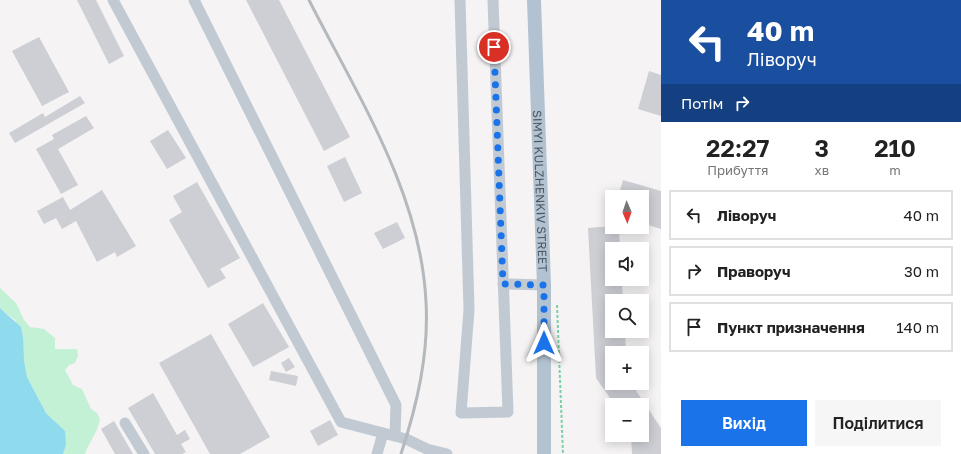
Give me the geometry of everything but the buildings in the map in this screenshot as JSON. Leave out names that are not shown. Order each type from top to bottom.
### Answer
[{"type":"main road","name":"SIMYI KULZHENKIV STREET","points":[[534,0],[544,285],[544,454]]},
{"type":"lane","points":[[113,0],[341,422],[395,436],[427,449],[447,454]]},
{"type":"lane","points":[[194,0],[396,405],[395,436]]},
{"type":"lane","points":[[460,0],[469,310],[461,413],[508,412],[493,0]]},
{"type":"lane","points":[[503,284],[544,285]]},
{"type":"lane","points":[[125,423],[144,454]]},
{"type":"lane","points":[[377,454],[383,433]]},
{"type":"green space","points":[[0,288],[16,303],[24,320],[30,327],[44,329],[55,338],[55,349],[77,349],[78,356],[75,363],[69,365],[65,370],[73,385],[82,389],[91,409],[97,413],[100,419],[85,454],[63,454],[66,445],[55,421],[46,413],[27,377],[22,348],[23,337],[15,320],[0,308]]},
{"type":"water","points":[[0,308],[21,327],[27,377],[46,413],[65,431],[66,445],[63,454],[0,454]]},
{"type":"railway","points":[[309,0],[384,146],[412,222],[422,262],[426,302],[426,341],[424,360],[417,398],[401,454]]},
{"type":"route","points":[[494,47],[503,284],[544,285],[544,343]]}]
